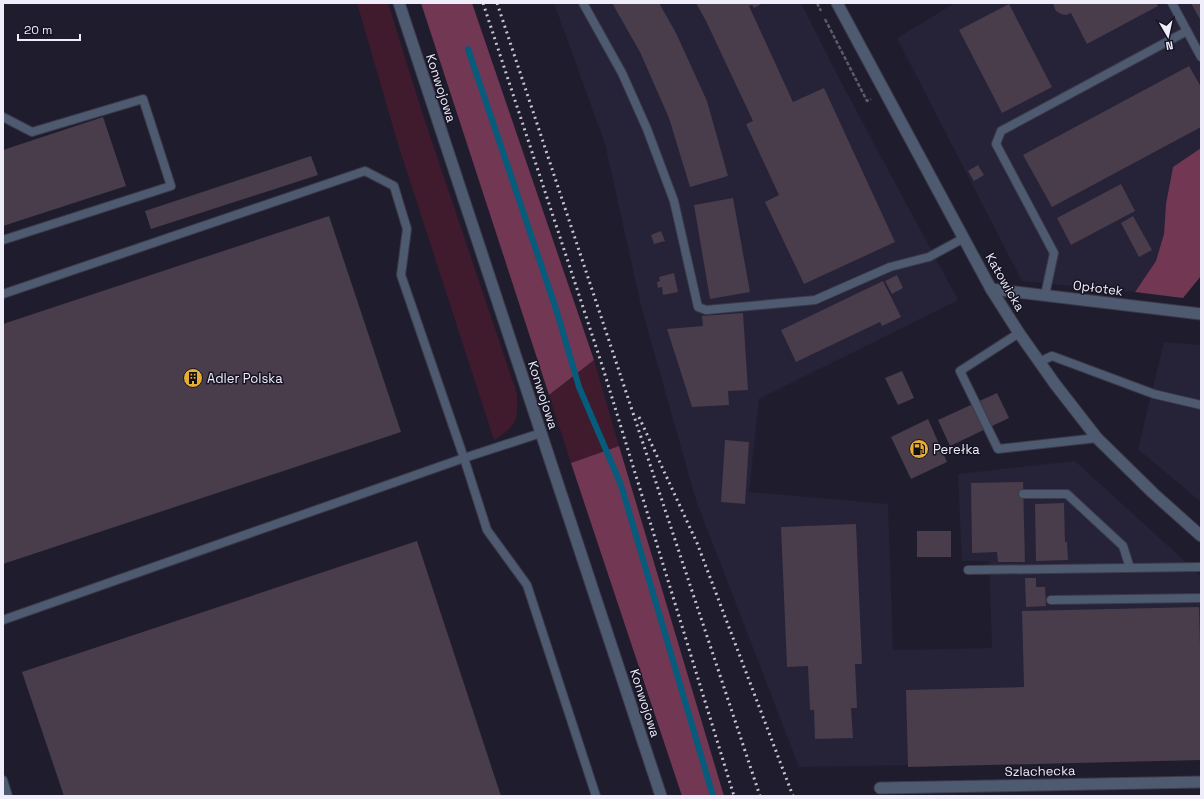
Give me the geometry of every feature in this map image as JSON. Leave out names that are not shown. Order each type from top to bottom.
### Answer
[{"type":"street","name":"Konwojowa","points":[[399,3],[661,796]]},
{"type":"street","name":"Katowicka","points":[[836,3],[991,289],[1019,333],[1055,384],[1097,438],[1152,493],[1201,536]]},
{"type":"street","name":"Opłotek","points":[[991,289],[1201,314]]},
{"type":"street","name":"Szlachecka","points":[[880,788],[1201,782]]},
{"type":"lane","points":[[583,3],[622,73],[647,129],[672,194],[698,307],[706,310],[816,300],[890,267],[929,257],[964,238]]},
{"type":"lane","points":[[1172,3],[1201,58]]},
{"type":"lane","points":[[1045,295],[1054,253],[996,144],[1002,131],[1187,31]]},
{"type":"lane","points":[[3,117],[32,132],[143,99],[171,186],[3,240]]},
{"type":"lane","points":[[3,294],[364,171],[394,186],[408,229],[401,275],[464,458],[487,530],[527,585],[596,796]]},
{"type":"lane","points":[[1019,333],[960,371],[998,449],[1097,438]]},
{"type":"lane","points":[[1039,362],[1052,356],[1154,394],[1201,405]]},
{"type":"lane","points":[[3,620],[464,458],[541,433]]},
{"type":"lane","points":[[1024,494],[1067,494],[1123,546],[1130,568]]},
{"type":"lane","points":[[968,570],[1201,567]]},
{"type":"lane","points":[[1052,600],[1201,598]]},
{"type":"lane","points":[[3,780],[8,796]]},
{"type":"path","points":[[817,3],[866,101]]},
{"type":"shaded area","points":[[357,3],[388,3],[422,112],[517,394],[517,410],[512,426],[494,440],[398,144]]},
{"type":"shaded area","points":[[421,3],[472,3],[594,360],[549,395]]},
{"type":"shaded area","points":[[554,3],[801,3],[842,84],[958,300],[759,399],[749,492],[888,504],[893,650],[992,648],[989,561],[962,561],[958,474],[1075,461],[1201,576],[1201,760],[799,767],[696,500],[642,310],[605,144]]},
{"type":"shaded area","points":[[955,3],[1201,3],[1201,148],[1173,167],[1166,204],[1164,234],[1156,261],[1135,292],[1022,281],[897,38]]},
{"type":"shaded area","points":[[1201,148],[1201,276],[1183,298],[1135,292],[1156,261],[1164,234],[1166,204],[1173,167]]},
{"type":"shaded area","points":[[1164,342],[1201,345],[1201,502],[1138,449]]},
{"type":"shaded area","points":[[594,360],[619,446],[571,463],[549,395]]},
{"type":"shaded area","points":[[619,446],[724,796],[682,796],[571,463]]},
{"type":"building","points":[[612,3],[659,3],[676,33],[707,101],[728,176],[690,187],[669,118],[640,52]]},
{"type":"building","points":[[696,3],[763,3],[754,8],[752,5],[749,6],[793,102],[824,88],[895,242],[804,284],[765,202],[779,195],[746,124],[753,121]]},
{"type":"building","points":[[1053,3],[1156,3],[1158,6],[1087,44],[1071,13],[1066,15],[1061,14],[1056,11]]},
{"type":"building","points":[[1191,3],[1201,3],[1201,21]]},
{"type":"building","points":[[1009,4],[1052,87],[1002,113],[959,30]]},
{"type":"building","points":[[1189,66],[1201,87],[1201,127],[1052,207],[1023,155]]},
{"type":"building","points":[[103,117],[126,186],[3,226],[3,150]]},
{"type":"building","points":[[311,156],[318,175],[151,229],[145,211]]},
{"type":"building","points":[[978,165],[984,175],[974,181],[968,171]]},
{"type":"building","points":[[1121,184],[1135,211],[1071,245],[1057,218]]},
{"type":"building","points":[[733,198],[750,292],[710,299],[694,205]]},
{"type":"building","name":"Adler Polska","points":[[329,216],[401,432],[3,564],[3,324]]},
{"type":"building","points":[[1133,216],[1152,250],[1139,257],[1121,223]]},
{"type":"building","points":[[661,231],[665,241],[654,244],[651,235]]},
{"type":"building","points":[[674,273],[678,292],[663,295],[662,287],[658,288],[657,282],[660,281],[659,277]]},
{"type":"building","points":[[897,275],[903,288],[892,294],[885,281]]},
{"type":"building","points":[[883,281],[901,317],[882,326],[880,322],[796,362],[781,330]]},
{"type":"building","points":[[743,313],[748,390],[728,391],[729,405],[692,407],[667,329],[703,326],[702,316]]},
{"type":"building","points":[[902,371],[914,398],[898,405],[885,378]]},
{"type":"building","points":[[997,393],[1009,418],[950,446],[938,420]]},
{"type":"building","name":"Perełka","points":[[928,419],[947,462],[911,479],[891,437]]},
{"type":"building","points":[[725,440],[749,442],[745,504],[721,502]]},
{"type":"building","points":[[1023,482],[1025,562],[998,562],[997,552],[972,553],[971,483]]},
{"type":"building","points":[[1064,503],[1065,542],[1067,542],[1068,560],[1036,561],[1035,504]]},
{"type":"building","points":[[856,524],[862,664],[855,664],[857,708],[851,708],[853,738],[815,739],[814,710],[810,710],[808,666],[787,667],[781,527]]},
{"type":"building","points":[[917,531],[951,531],[951,557],[917,557]]},
{"type":"building","points":[[417,541],[501,796],[64,796],[22,672]]},
{"type":"building","points":[[1025,578],[1036,578],[1036,587],[1045,587],[1046,606],[1026,607]]},
{"type":"building","points":[[1199,607],[1201,760],[908,767],[906,690],[1024,687],[1022,611]]},
{"type":"waterway","points":[[468,49],[556,309],[579,387],[621,485],[713,796]]},
{"type":"railway","points":[[483,3],[602,365],[734,796]]},
{"type":"railway","points":[[497,3],[760,796]]},
{"type":"railway","points":[[639,417],[697,543],[793,796]]},
{"type":"place","name":"Adler Polska","points":[[193,378]]},
{"type":"place","name":"Perełka","points":[[919,449]]}]
